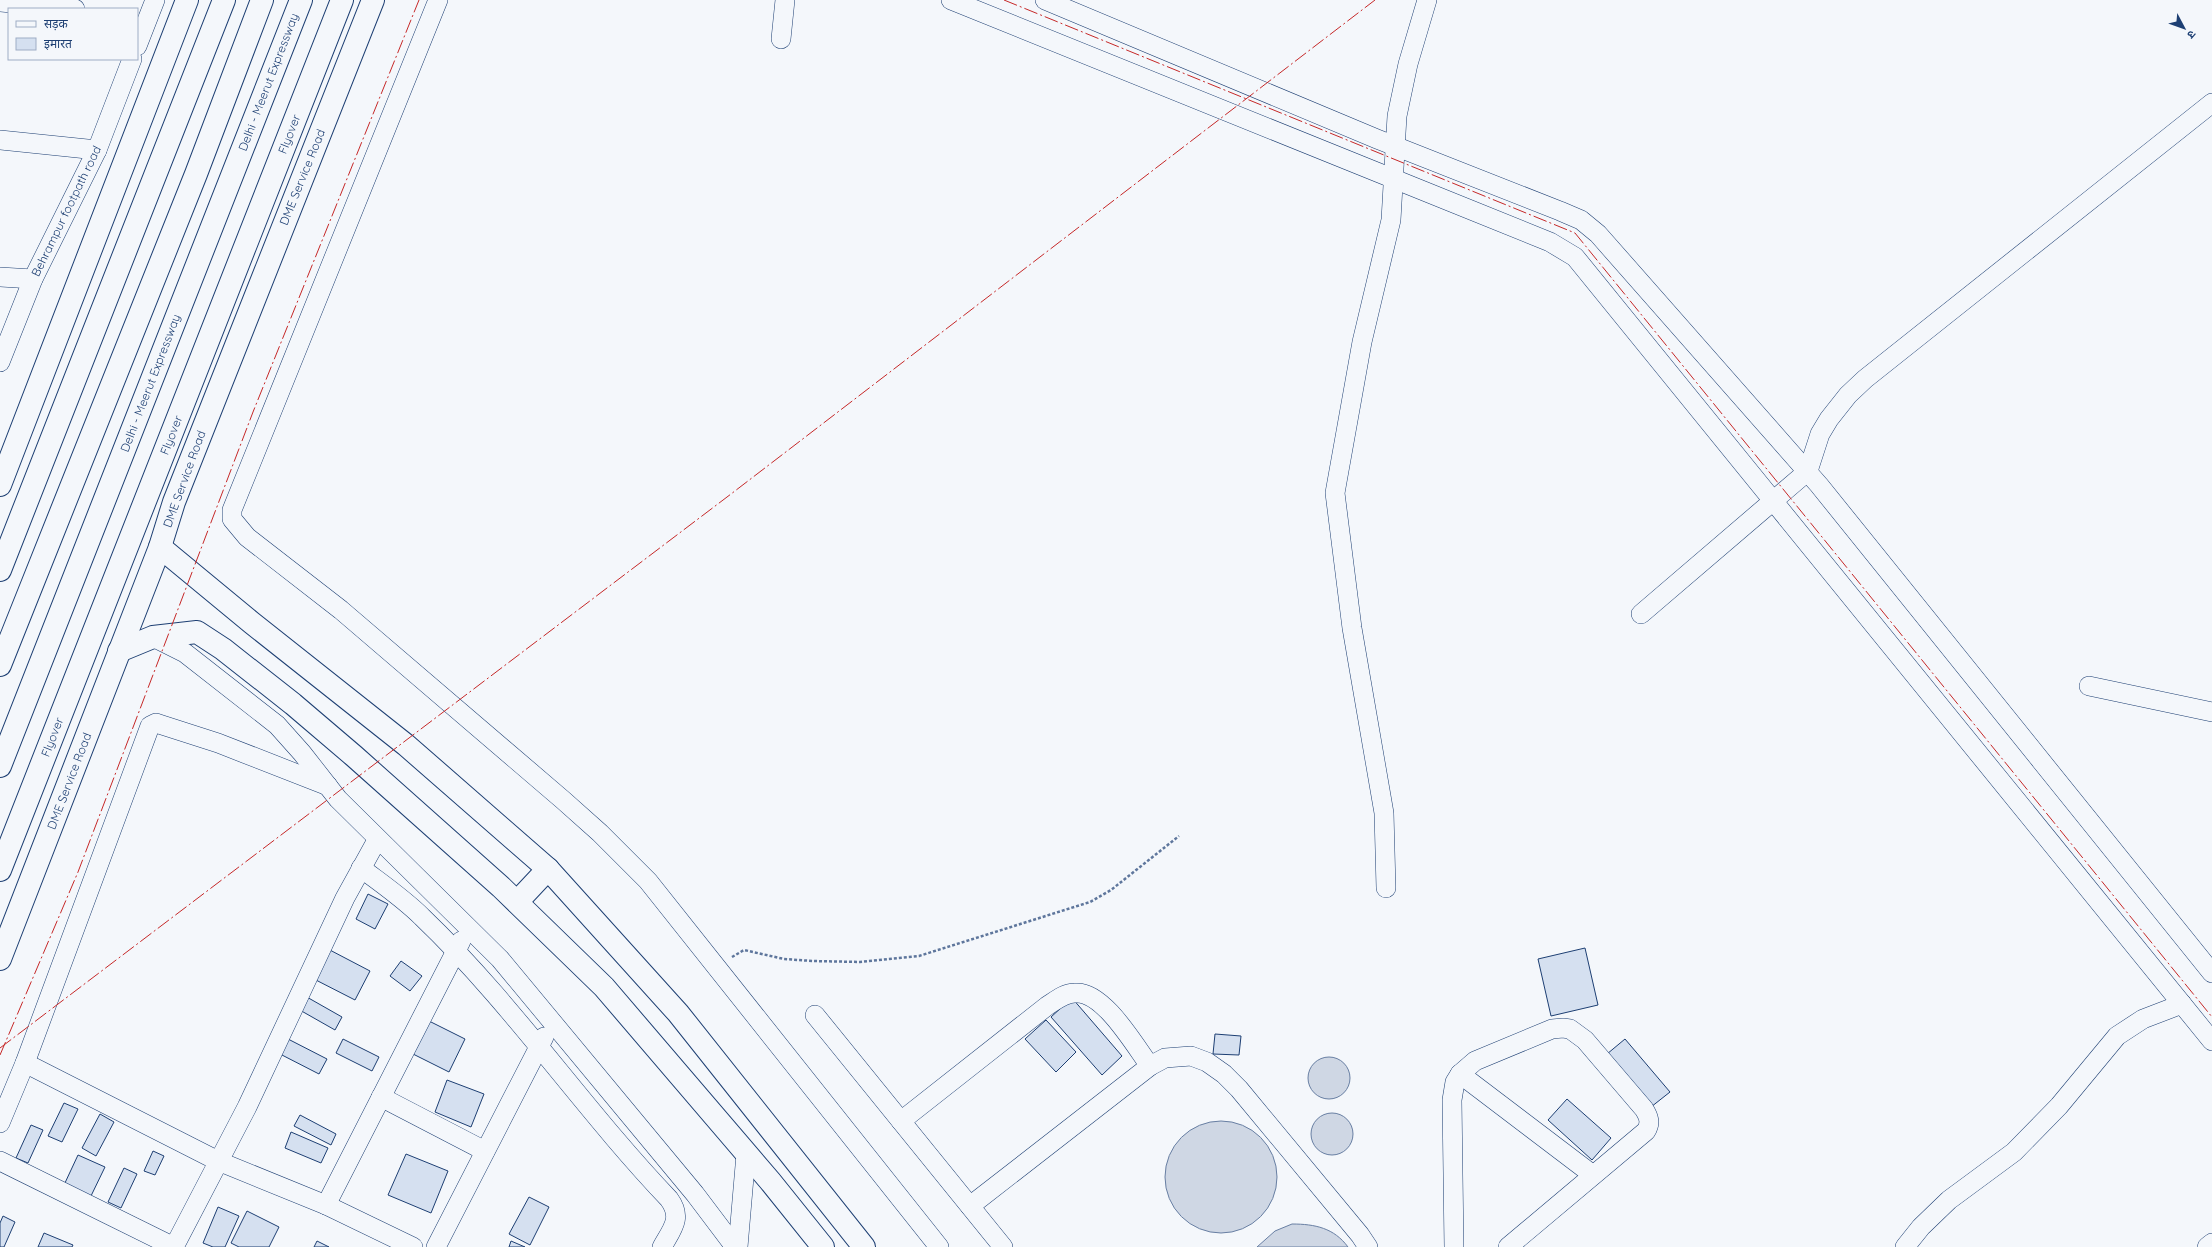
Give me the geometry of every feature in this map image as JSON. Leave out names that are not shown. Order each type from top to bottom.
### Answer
[{"type":"main road","points":[[0,485],[187,0]]},
{"type":"main road","points":[[0,570],[224,0]]},
{"type":"main road","points":[[0,665],[193,182],[262,0]]},
{"type":"main road","name":"Delhi - Meerut Expressway","points":[[0,766],[300,0]]},
{"type":"main road","name":"Flyover","points":[[0,870],[342,0]]},
{"type":"main road","name":"DME Service Road","points":[[0,959],[160,546],[174,502],[373,0]]},
{"type":"main road","points":[[160,546],[252,623],[406,745],[548,869],[678,1013],[864,1247]]},
{"type":"main road","points":[[119,651],[153,637],[198,632],[223,649],[354,756],[517,902],[604,987],[823,1247]]},
{"type":"main road","points":[[517,902],[548,869]]},
{"type":"street","points":[[438,0],[232,510],[232,519],[247,537],[341,610],[600,833],[648,881],[939,1247]]},
{"type":"street","points":[[781,39],[785,0]]},
{"type":"street","points":[[951,0],[1550,242],[1575,258],[2212,1041]]},
{"type":"street","points":[[1386,888],[1384,813],[1352,628],[1334,493],[1362,342],[1391,220],[1398,109],[1408,64],[1427,0]]},
{"type":"street","points":[[0,2],[64,8]]},
{"type":"street","points":[[1057,2],[1395,147],[1581,220],[1598,234],[1808,471],[2212,973]]},
{"type":"street","points":[[138,42],[147,10]]},
{"type":"street","name":"Behrampur footpath road","points":[[0,362],[33,279],[97,150],[132,60]]},
{"type":"street","points":[[1641,614],[1774,502],[1808,471],[1820,434],[1848,395],[2212,103]]},
{"type":"street","points":[[0,140],[97,150]]},
{"type":"street","points":[[0,277],[33,279]]},
{"type":"street","points":[[153,637],[190,656],[277,725],[338,799],[377,840],[470,927],[500,959],[552,1021],[683,1198]]},
{"type":"street","points":[[2089,686],[2212,712]]},
{"type":"street","points":[[0,1123],[25,1063],[150,726],[156,723],[218,743],[328,786]]},
{"type":"street","points":[[0,1161],[174,1247],[218,1160],[247,1108],[341,905],[377,840]]},
{"type":"street","points":[[361,868],[422,917],[508,1009],[539,1047],[683,1198],[735,1247]]},
{"type":"street","points":[[326,1205],[455,951],[470,927]]},
{"type":"street","points":[[901,1121],[1047,1006],[1064,996],[1075,992],[1085,994],[1106,1007],[1150,1066]]},
{"type":"street","points":[[1905,1247],[1921,1226],[1949,1200],[2014,1152],[2059,1106],[2117,1036],[2143,1019],[2182,1004]]},
{"type":"street","points":[[815,1015],[1003,1247]]},
{"type":"street","points":[[436,1247],[552,1021]]},
{"type":"street","points":[[1454,1247],[1452,1100],[1453,1089],[1460,1074],[1475,1061],[1552,1029],[1563,1028],[1575,1032],[1594,1050],[1639,1103],[1649,1116],[1649,1121],[1646,1132],[1508,1247]]},
{"type":"street","points":[[970,1206],[1150,1066],[1165,1058],[1191,1056],[1207,1062],[1224,1074],[1239,1089],[1360,1235],[1368,1247]]},
{"type":"street","points":[[25,1063],[218,1160],[326,1205],[413,1247]]},
{"type":"street","points":[[1460,1074],[1593,1175]]},
{"type":"street","points":[[381,1097],[485,1151]]},
{"type":"street","points":[[738,1247],[746,1154]]},
{"type":"street","points":[[662,1247],[675,1224],[683,1198]]},
{"type":"street","points":[[2207,1247],[2212,1243]]},
{"type":"path","points":[[720,970],[733,956],[744,950],[784,959],[860,962],[919,956],[1090,902],[1111,890],[1180,836]]},
{"type":"shaded area","points":[[1329,1057],[1344,1063],[1350,1078],[1344,1093],[1329,1099],[1314,1093],[1308,1078],[1314,1063]]},
{"type":"shaded area","points":[[1332,1113],[1347,1119],[1353,1134],[1347,1149],[1332,1155],[1317,1149],[1311,1134],[1317,1119]]},
{"type":"shaded area","points":[[1221,1121],[1242,1125],[1261,1137],[1273,1156],[1277,1177],[1273,1198],[1261,1217],[1242,1229],[1221,1233],[1200,1229],[1181,1217],[1169,1198],[1165,1177],[1169,1156],[1181,1137],[1200,1125]]},
{"type":"shaded area","points":[[1292,1224],[1323,1228],[1337,1235],[1348,1247],[1257,1247],[1275,1231]]},
{"type":"building","points":[[368,894],[388,904],[375,929],[356,919]]},
{"type":"building","points":[[326,948],[370,971],[355,1000],[310,977]]},
{"type":"building","points":[[1585,948],[1598,1005],[1551,1016],[1538,959]]},
{"type":"building","points":[[401,961],[422,976],[410,991],[390,976]]},
{"type":"building","points":[[305,996],[342,1017],[335,1030],[298,1009]]},
{"type":"building","points":[[1072,998],[1122,1056],[1102,1075],[1051,1017]]},
{"type":"building","points":[[425,1019],[465,1039],[449,1072],[409,1052]]},
{"type":"building","points":[[1046,1020],[1076,1052],[1056,1072],[1025,1039]]},
{"type":"building","points":[[1215,1034],[1241,1036],[1239,1055],[1213,1054]]},
{"type":"building","points":[[288,1039],[327,1059],[319,1074],[280,1054]]},
{"type":"building","points":[[343,1039],[379,1057],[372,1071],[336,1053]]},
{"type":"building","points":[[1625,1039],[1670,1092],[1651,1107],[1607,1054]]},
{"type":"building","points":[[447,1080],[484,1094],[471,1127],[435,1112]]},
{"type":"building","points":[[1567,1099],[1611,1138],[1592,1160],[1548,1120]]},
{"type":"building","points":[[64,1103],[78,1109],[62,1142],[48,1136]]},
{"type":"building","points":[[100,1114],[114,1122],[96,1156],[82,1148]]},
{"type":"building","points":[[300,1115],[336,1134],[331,1145],[294,1126]]},
{"type":"building","points":[[31,1125],[43,1130],[28,1163],[16,1158]]},
{"type":"building","points":[[291,1132],[328,1148],[321,1163],[285,1148]]},
{"type":"building","points":[[153,1151],[164,1156],[155,1175],[144,1171]]},
{"type":"building","points":[[406,1154],[448,1171],[431,1213],[388,1195]]},
{"type":"building","points":[[78,1155],[105,1167],[90,1198],[64,1185]]},
{"type":"building","points":[[124,1168],[137,1174],[121,1208],[108,1202]]},
{"type":"building","points":[[529,1197],[549,1207],[530,1245],[509,1234]]},
{"type":"building","points":[[218,1207],[239,1216],[225,1247],[213,1247],[203,1243]]},
{"type":"building","points":[[247,1211],[279,1227],[269,1247],[239,1247],[231,1243]]},
{"type":"building","points":[[3,1216],[15,1222],[4,1247],[0,1247],[0,1223]]},
{"type":"building","points":[[44,1233],[73,1245],[72,1247],[38,1247]]},
{"type":"building","points":[[317,1241],[329,1247],[314,1247]]},
{"type":"building","points":[[511,1241],[525,1247],[509,1247]]},
{"type":"power","points":[[0,1055],[78,872],[253,412],[419,0]]},
{"type":"power","points":[[1004,0],[1575,233],[2212,1017]]},
{"type":"power","points":[[0,1048],[731,494],[1375,0]]}]
